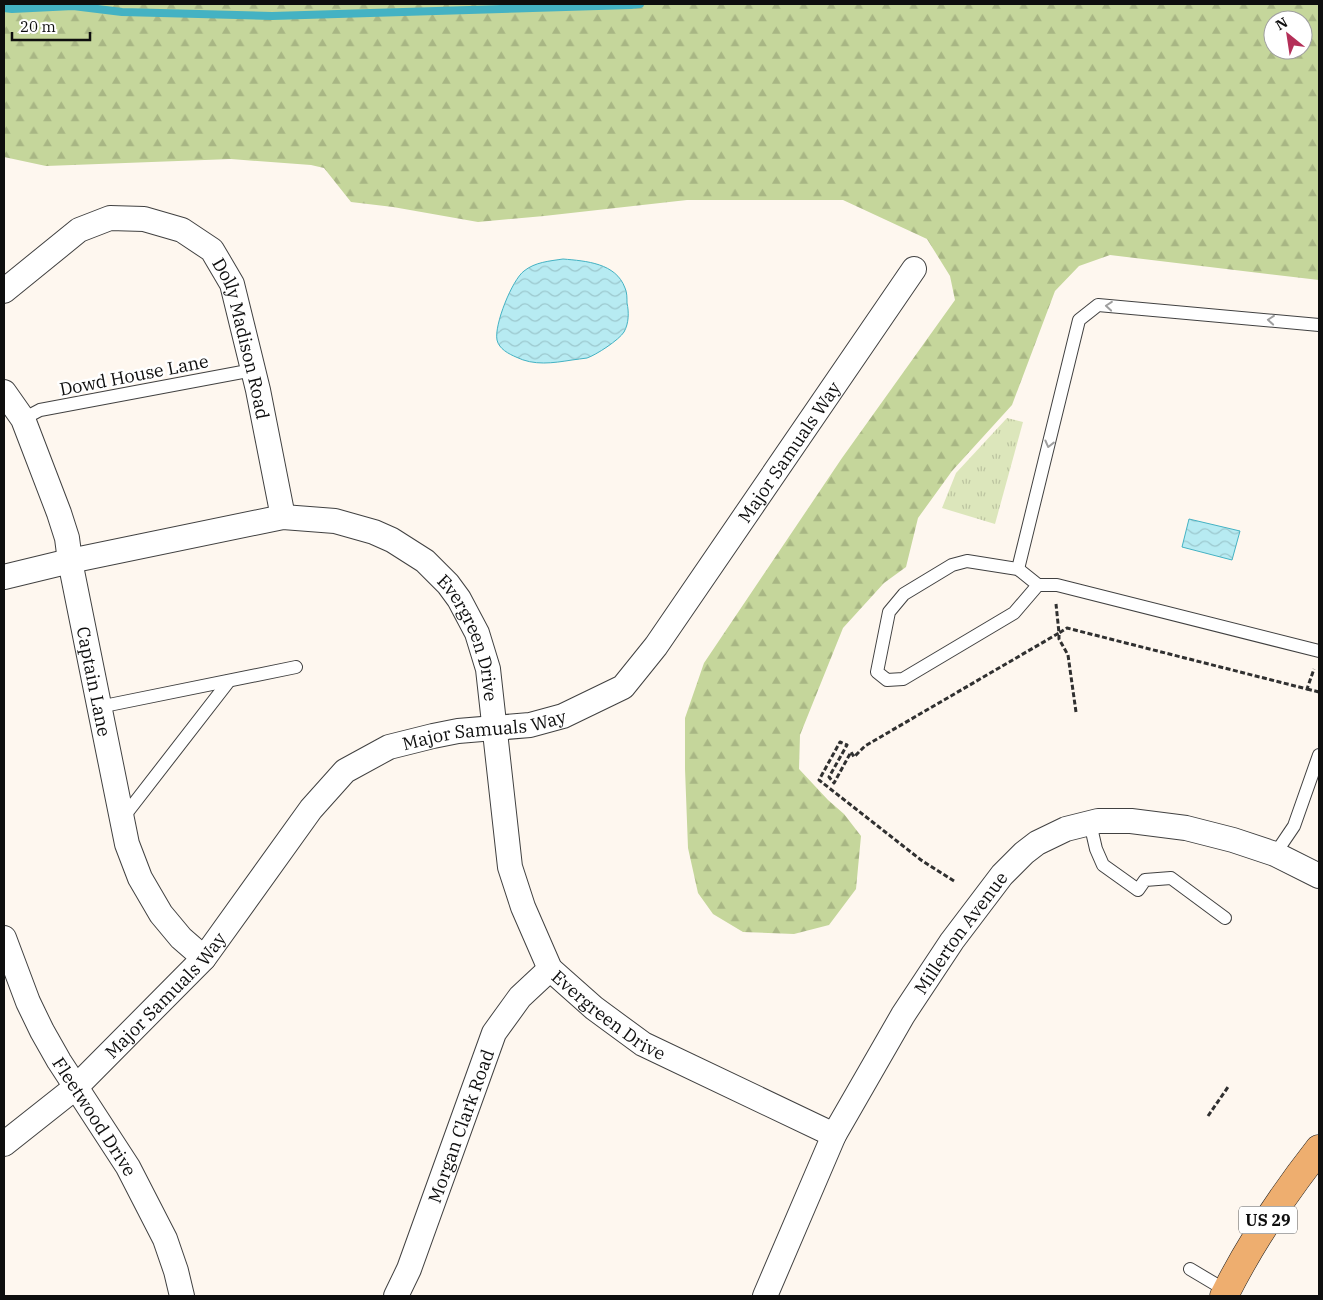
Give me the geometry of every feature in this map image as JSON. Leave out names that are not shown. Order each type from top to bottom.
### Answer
[{"type":"main road","name":"US 29","points":[[1226,1293],[1276,1207],[1319,1149]]},
{"type":"street","name":"Dolly Madison Road","points":[[4,291],[79,230],[110,218],[144,219],[182,230],[212,250],[232,284],[254,370],[283,517]]},
{"type":"street","name":"Major Samuals Way","points":[[4,1144],[76,1087],[204,958],[311,809],[345,771],[389,747],[458,731],[530,725],[563,716],[623,687],[656,646],[914,269]]},
{"type":"street","name":"Captain Lane","points":[[4,392],[23,419],[67,538],[127,844],[140,878],[157,907],[176,932],[204,958]]},
{"type":"street","name":"Evergreen Drive","points":[[4,576],[283,517],[336,521],[374,532],[392,540],[425,561],[448,584],[459,599],[478,633],[488,669],[510,867],[523,907],[550,969],[594,1008],[644,1044],[834,1135]]},
{"type":"street","name":"Millerton Avenue","points":[[765,1296],[834,1135],[903,1015],[952,940],[1002,874],[1037,843],[1066,829],[1098,821],[1131,822],[1186,828],[1233,840],[1275,854],[1319,876]]},
{"type":"street","name":"Fleetwood Drive","points":[[4,938],[35,1016],[59,1060],[128,1168],[165,1239],[182,1296]]},
{"type":"street","name":"Morgan Clark Road","points":[[396,1296],[409,1270],[494,1033],[520,997],[550,969]]},
{"type":"lane","points":[[1018,569],[1079,320],[1098,305],[1319,325]]},
{"type":"lane","name":"Dowd House Lane","points":[[23,419],[40,410],[254,370]]},
{"type":"lane","points":[[1038,586],[1014,613],[902,680],[887,680],[877,672],[889,612],[904,594],[952,565],[967,561],[1018,569],[1038,586],[1057,585],[1319,651]]},
{"type":"lane","points":[[100,707],[296,667]]},
{"type":"lane","points":[[122,820],[229,681]]},
{"type":"lane","points":[[1275,854],[1294,826],[1319,755]]},
{"type":"lane","points":[[1090,823],[1096,849],[1103,865],[1138,890],[1145,880],[1171,878],[1225,918]]},
{"type":"lane","points":[[1190,1269],[1226,1293]]},
{"type":"path","points":[[1055,598],[1059,639],[1068,655],[1076,712]]},
{"type":"path","points":[[954,881],[921,860],[819,780],[840,742],[846,745],[829,778],[834,784],[851,752],[854,758],[865,746],[1067,628],[1319,692]]},
{"type":"path","points":[[1307,689],[1314,669]]},
{"type":"path","points":[[1208,1116],[1228,1087]]},
{"type":"green space","points":[[4,4],[1319,4],[1319,280],[1110,255],[1079,266],[1055,291],[1012,405],[952,471],[918,518],[906,567],[884,583],[843,628],[800,735],[799,769],[844,814],[861,836],[856,889],[829,925],[794,934],[743,932],[713,914],[698,893],[688,848],[685,718],[704,663],[842,458],[955,300],[950,276],[927,239],[843,200],[687,200],[478,222],[393,207],[351,202],[324,168],[311,165],[231,159],[46,166],[4,157]]},
{"type":"green space","points":[[1007,418],[1023,422],[995,524],[942,508],[956,473]]},
{"type":"water","points":[[563,259],[590,262],[615,273],[626,291],[628,321],[626,329],[607,347],[587,358],[537,363],[523,360],[507,353],[498,343],[497,333],[501,314],[514,283],[524,271],[533,266],[543,262]]},
{"type":"water","points":[[1189,519],[1240,531],[1232,560],[1182,547]]},
{"type":"waterway","points":[[4,8],[73,6],[122,12],[272,16],[640,4]]}]
